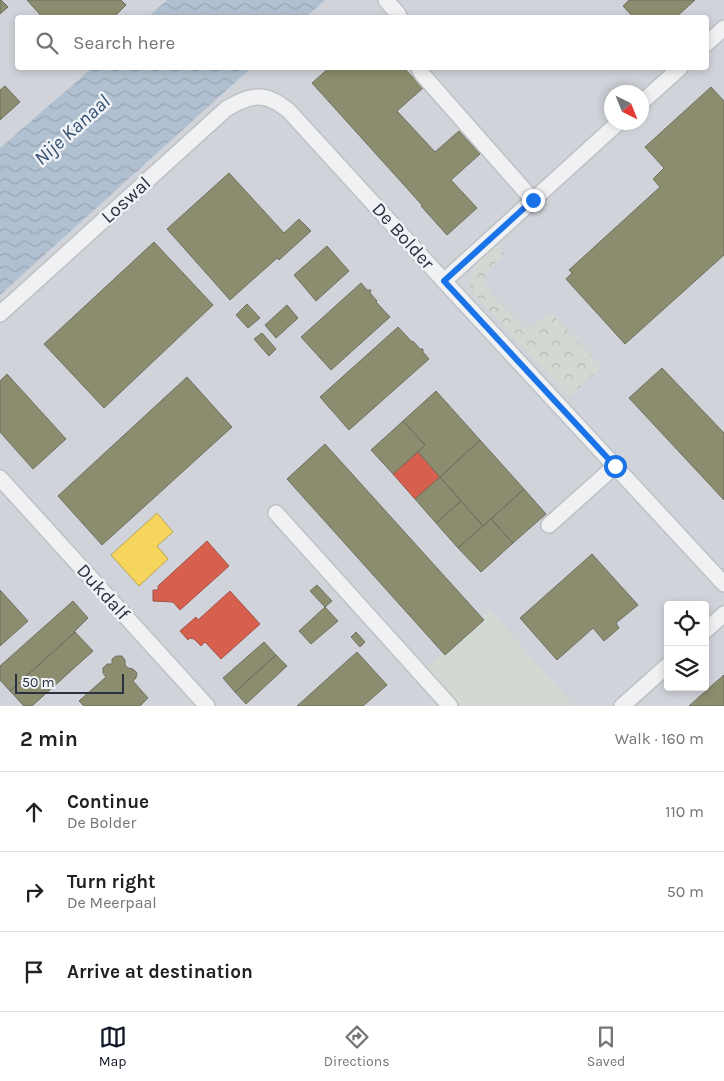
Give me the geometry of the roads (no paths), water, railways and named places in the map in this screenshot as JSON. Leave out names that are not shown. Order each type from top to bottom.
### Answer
[{"type":"street","points":[[386,0],[398,15]]},
{"type":"street","points":[[709,41],[724,28]]},
{"type":"street","points":[[420,70],[533,200]]},
{"type":"street","points":[[649,96],[678,70]]},
{"type":"street","name":"De Bolder","points":[[259,97],[273,100],[288,110],[724,584]]},
{"type":"street","name":"Loswal","points":[[0,314],[226,109],[241,100],[259,97]]},
{"type":"street","points":[[444,281],[610,130]]},
{"type":"street","points":[[549,525],[615,466]]},
{"type":"street","name":"Dukdalf","points":[[0,478],[207,706]]},
{"type":"street","points":[[276,513],[450,706]]},
{"type":"street","points":[[709,627],[724,614]]},
{"type":"street","points":[[622,706],[664,669]]},
{"type":"water","points":[[167,0],[325,0],[308,15],[150,15]]},
{"type":"water","name":"Nije Kanaal","points":[[90,70],[249,70],[0,295],[0,148]]}]
